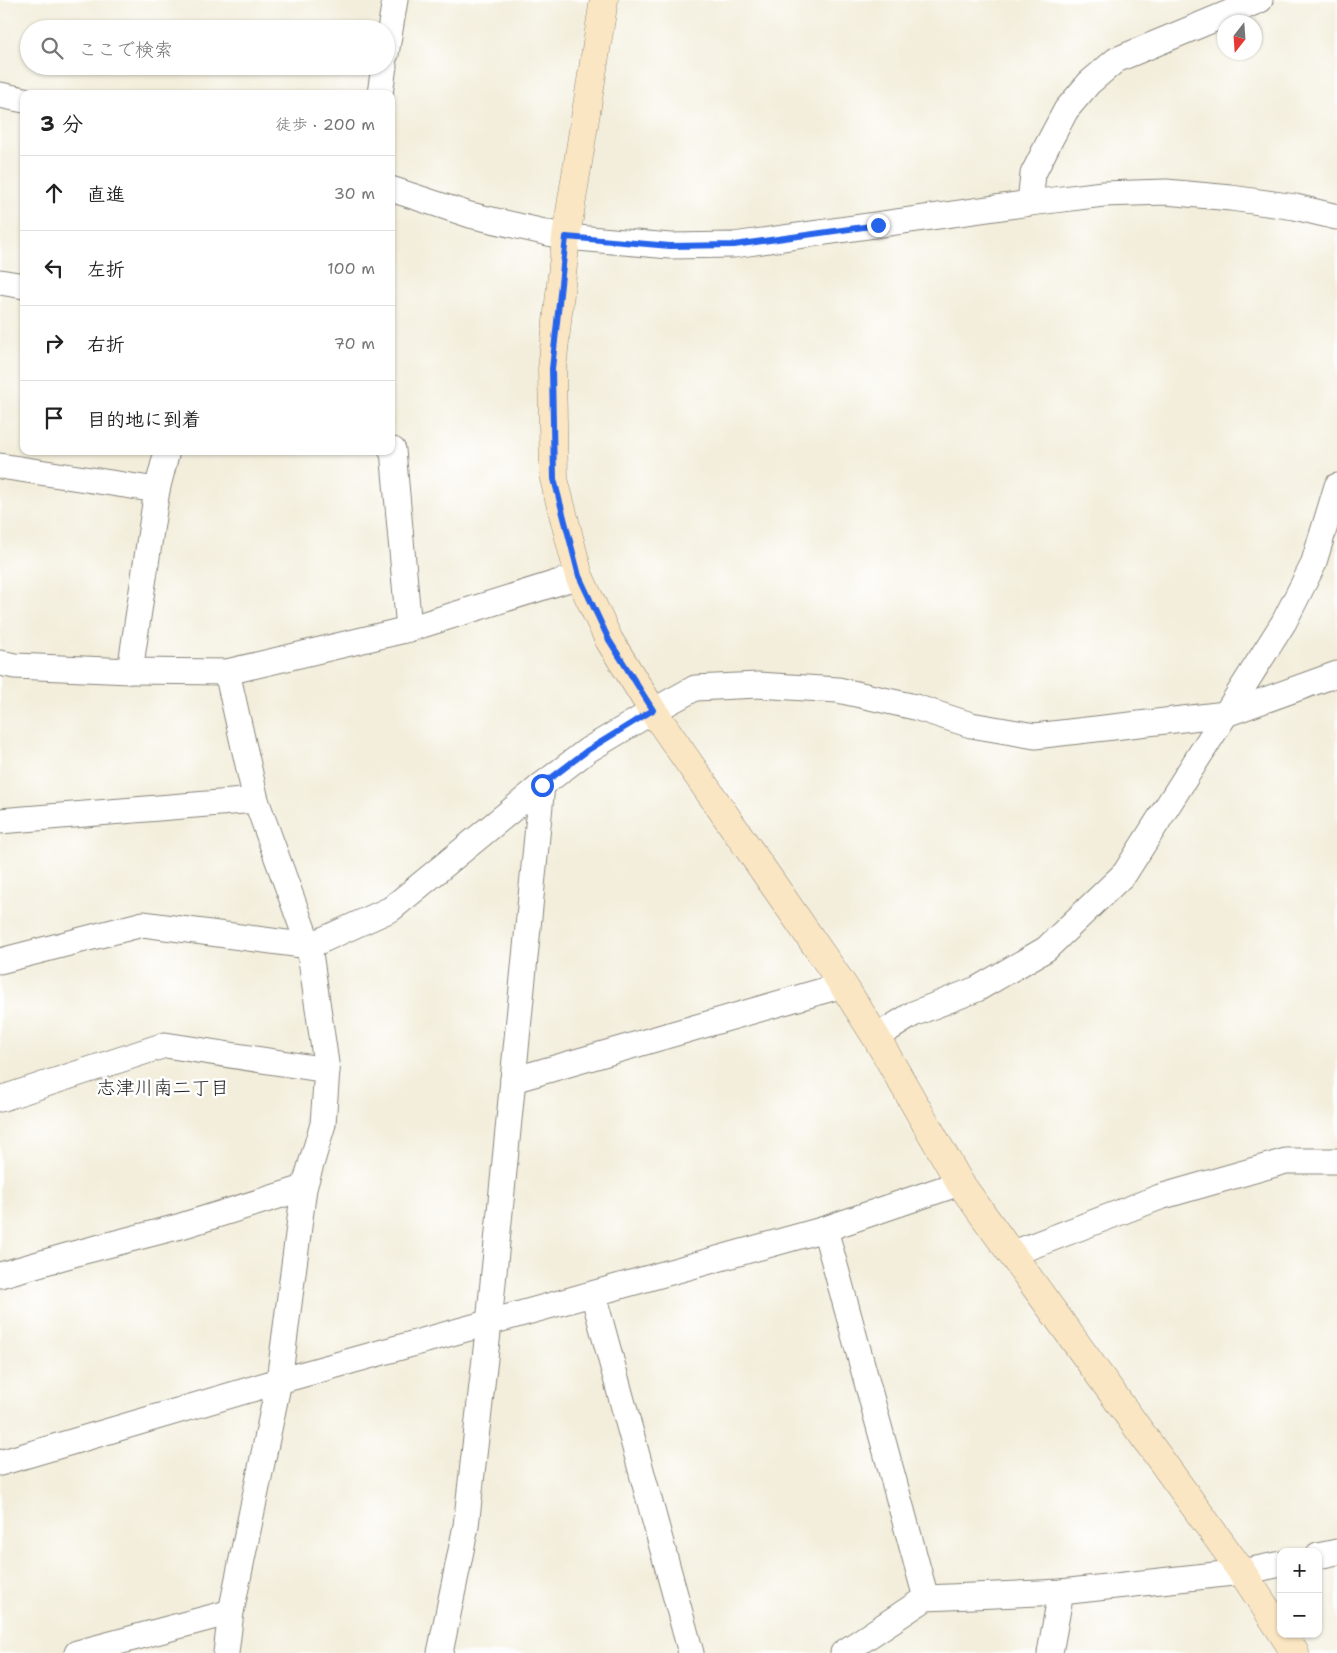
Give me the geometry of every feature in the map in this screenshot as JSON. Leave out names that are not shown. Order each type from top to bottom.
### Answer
[{"type":"street","points":[[392,20],[395,0]]},
{"type":"street","points":[[604,0],[566,237],[552,369],[554,479],[579,576],[609,640],[653,710],[843,985],[876,1037],[960,1183],[1242,1572],[1277,1625]]},
{"type":"street","points":[[1030,203],[1033,174],[1066,110],[1089,83],[1116,60],[1260,0]]},
{"type":"street","points":[[381,90],[383,75]]},
{"type":"street","points":[[0,95],[20,99]]},
{"type":"street","points":[[395,190],[470,216],[566,237],[670,246],[734,245],[1103,194],[1166,192],[1230,198],[1295,207],[1337,217]]},
{"type":"street","points":[[0,282],[20,285]]},
{"type":"street","points":[[130,671],[157,490],[166,455]]},
{"type":"street","points":[[393,455],[409,629]]},
{"type":"street","points":[[0,466],[157,490]]},
{"type":"street","points":[[876,1037],[913,1014],[978,989],[1046,949],[1125,873],[1284,622],[1313,565],[1337,486]]},
{"type":"street","points":[[0,663],[16,666],[130,671],[227,672],[409,629],[579,576]]},
{"type":"street","points":[[226,1653],[230,1612],[279,1382],[304,1188],[323,1124],[327,1070],[309,946],[256,800],[227,672]]},
{"type":"street","points":[[0,961],[143,924],[309,946],[391,909],[542,785],[588,750],[653,710],[695,688],[758,685],[838,690],[915,707],[971,725],[1034,736],[1226,714],[1337,674]]},
{"type":"street","points":[[440,1653],[466,1526],[489,1322],[542,785]]},
{"type":"street","points":[[0,821],[256,800]]},
{"type":"street","points":[[513,1080],[843,985]]},
{"type":"street","points":[[0,1099],[165,1045],[327,1070]]},
{"type":"street","points":[[1011,1254],[1160,1197],[1286,1161],[1337,1161]]},
{"type":"street","points":[[0,1463],[489,1322],[825,1229],[960,1183]]},
{"type":"street","points":[[0,1275],[181,1226],[304,1188]]},
{"type":"street","points":[[825,1229],[926,1598]]},
{"type":"street","points":[[593,1294],[691,1653]]},
{"type":"street","points":[[1322,1555],[1337,1552]]},
{"type":"street","points":[[843,1653],[926,1598],[1061,1592],[1242,1572],[1277,1565]]},
{"type":"street","points":[[1050,1653],[1061,1592]]},
{"type":"street","points":[[78,1653],[230,1612]]},
{"type":"street","points":[[1286,1638],[1295,1653]]},
{"type":"district","name":"志津川南二丁目","points":[[163,1087]]},
{"type":"route","points":[[542,785],[588,750],[653,710],[609,640],[579,576],[554,479],[552,369],[566,237],[670,246],[734,245],[878,225]]}]
